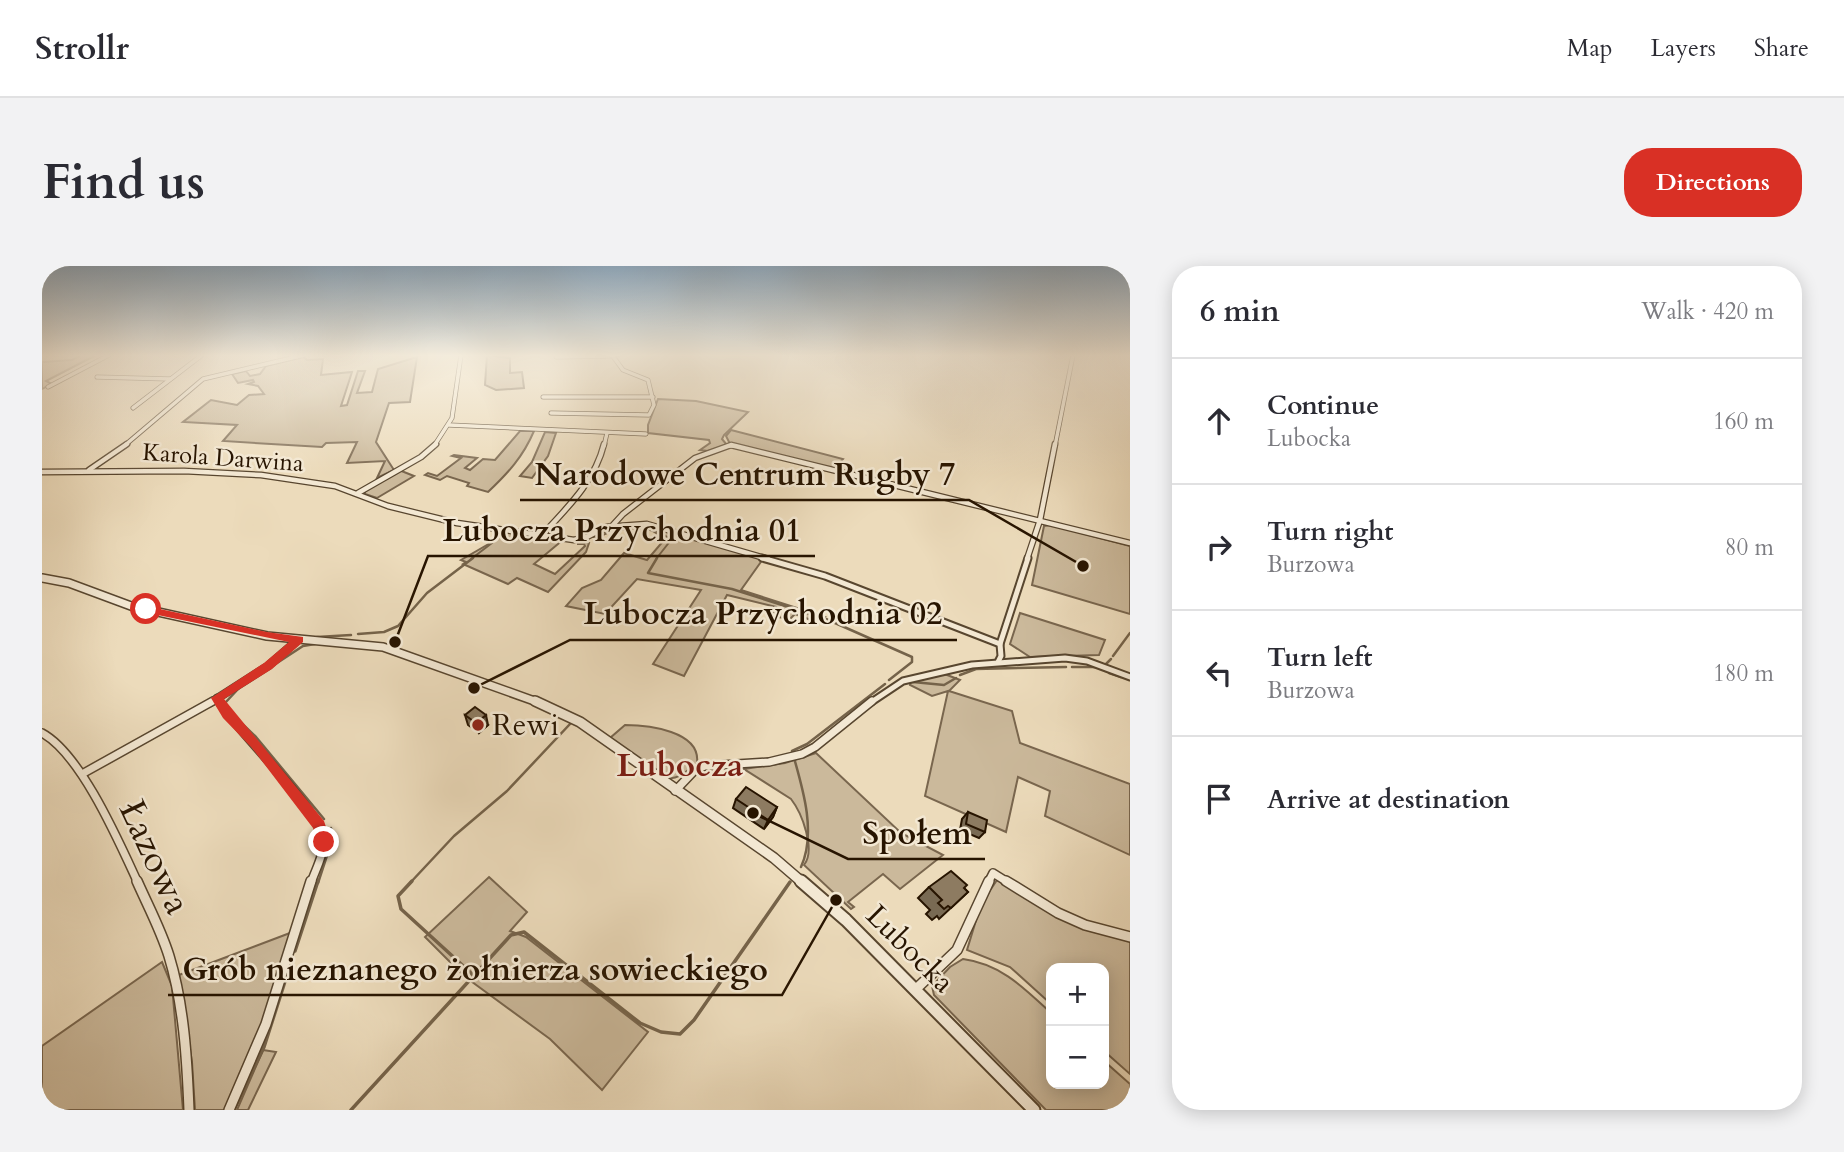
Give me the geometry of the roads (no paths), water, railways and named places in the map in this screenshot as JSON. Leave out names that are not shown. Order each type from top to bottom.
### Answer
[{"type":"street","points":[[133,408],[150,394]]},
{"type":"street","points":[[87,471],[138,437],[186,394]]},
{"type":"street","points":[[358,493],[424,456],[449,425],[454,394]]},
{"type":"street","points":[[998,662],[1001,656],[1000,644],[1040,520],[1065,394]]},
{"type":"street","points":[[543,397],[653,397],[654,406],[649,415],[551,413]]},
{"type":"street","points":[[449,425],[646,434]]},
{"type":"street","points":[[543,534],[593,475],[602,456],[607,433]]},
{"type":"street","points":[[612,526],[623,514],[695,458],[731,445],[1130,543]]},
{"type":"street","name":"Karola Darwina","points":[[42,472],[184,471],[261,475],[335,486],[388,506],[457,523],[581,539],[612,526],[647,524],[825,576],[1000,644]]},
{"type":"street","name":"Lubocka","points":[[42,578],[69,583],[131,606],[267,636],[358,643],[389,649],[556,709],[580,722],[800,878],[916,989],[1034,1110]]},
{"type":"street","points":[[82,774],[217,698],[268,666],[299,639]]},
{"type":"street","points":[[675,791],[695,770],[705,766],[769,762],[799,754],[814,747],[869,703],[904,681],[939,671],[998,662],[1074,658],[1130,677]]},
{"type":"street","points":[[217,698],[227,715],[256,745],[319,825],[324,842],[266,1024],[229,1110]]},
{"type":"street","name":"Łazowa","points":[[42,733],[46,731],[54,737],[82,774],[169,954],[181,1015],[189,1110]]},
{"type":"street","points":[[916,989],[957,950],[993,873],[1058,913],[1085,925],[1130,937]]},
{"type":"waterway","points":[[593,537],[623,527],[653,530],[671,540],[656,559]]},
{"type":"waterway","points":[[471,559],[492,543],[498,533]]},
{"type":"waterway","points":[[572,542],[587,541]]},
{"type":"waterway","points":[[358,634],[384,632],[398,626],[427,593],[473,558]]},
{"type":"waterway","points":[[657,558],[648,573],[732,589],[826,619],[912,657],[912,662],[889,680]]},
{"type":"waterway","points":[[1113,656],[1130,633]]},
{"type":"waterway","points":[[317,637],[351,635]]},
{"type":"waterway","points":[[248,682],[303,646],[315,644]]},
{"type":"waterway","points":[[1105,665],[1111,659]]},
{"type":"waterway","points":[[960,675],[976,669],[1066,667]]},
{"type":"waterway","points":[[1072,667],[1097,667]]},
{"type":"waterway","points":[[1109,673],[1121,677]]},
{"type":"waterway","points":[[913,682],[944,685],[956,678]]},
{"type":"waterway","points":[[801,867],[806,853],[808,824],[792,751],[807,744],[885,684]]},
{"type":"waterway","points":[[227,706],[225,703],[239,688]]},
{"type":"waterway","points":[[235,717],[256,737],[324,819]]},
{"type":"waterway","points":[[410,883],[454,836],[507,791],[570,724]]},
{"type":"waterway","points":[[318,883],[333,837],[331,828]]},
{"type":"waterway","points":[[295,951],[318,881]]},
{"type":"waterway","points":[[412,881],[398,896],[401,909],[472,974]]},
{"type":"waterway","points":[[351,1110],[511,935],[524,932],[640,1023],[661,1032],[680,1034],[694,1020],[790,882]]},
{"type":"waterway","points":[[234,1110],[264,1047],[288,972]]},
{"type":"place","name":"Narodowe Centrum Rugby 7","points":[[1083,566]]},
{"type":"place","name":"Lubocza Przychodnia 01","points":[[395,642]]},
{"type":"place","name":"Lubocza Przychodnia 02","points":[[474,688]]},
{"type":"place","name":"Rewi","points":[[478,725]]},
{"type":"place","name":"Społem","points":[[753,813]]},
{"type":"place","name":"Grób nieznanego żołnierza sowieckiego","points":[[836,900]]},
{"type":"district","name":"Lubocza","points":[[680,765]]}]
